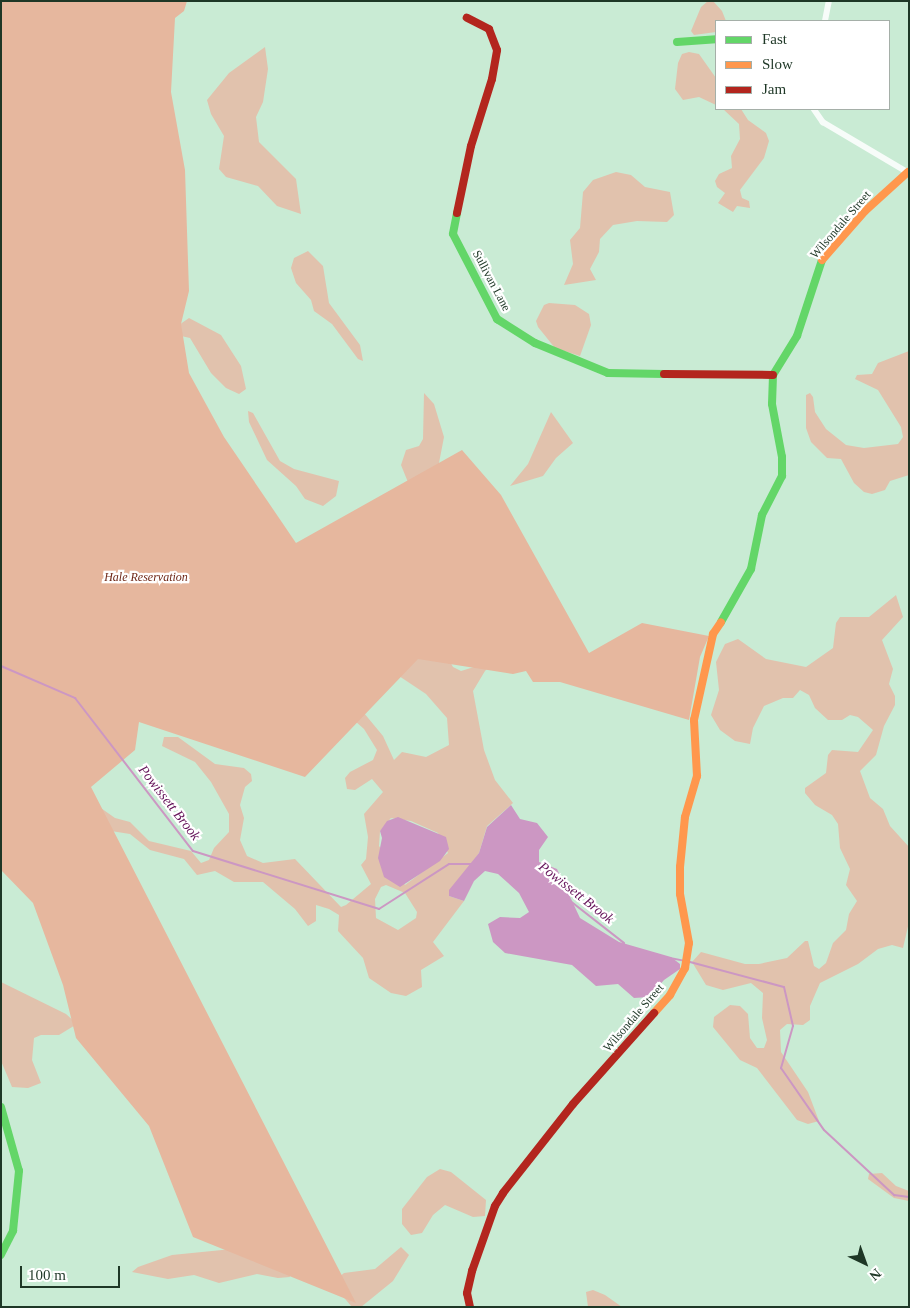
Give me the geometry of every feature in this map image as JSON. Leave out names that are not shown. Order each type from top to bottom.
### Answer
[{"type":"street","points":[[825,20],[829,1]]},
{"type":"street","name":"Sullivan Lane","points":[[467,18],[489,30],[497,50],[492,79],[471,146],[453,234],[496,319],[535,343],[608,373],[773,375]]},
{"type":"street","points":[[677,42],[715,39]]},
{"type":"street","points":[[815,110],[823,122],[908,172]]},
{"type":"street","name":"Wilsondale Street","points":[[470,1307],[467,1293],[472,1271],[502,1193],[573,1104],[670,995],[686,964],[688,943],[680,894],[680,867],[684,823],[698,776],[695,714],[713,634],[736,600],[748,576],[762,515],[782,476],[782,457],[772,404],[773,375],[796,336],[822,262],[866,211],[908,172]]},
{"type":"street","points":[[1,1107],[19,1171],[13,1231],[1,1255]]},
{"type":"shaded area","points":[[708,1],[713,1],[722,11],[726,20],[715,20],[715,32],[694,35],[691,31],[701,7]]},
{"type":"shaded area","points":[[265,47],[268,69],[263,102],[256,117],[259,142],[296,179],[301,214],[277,206],[258,186],[226,177],[219,169],[224,136],[211,114],[207,100],[229,73]]},
{"type":"shaded area","points":[[689,52],[699,54],[715,77],[715,105],[699,97],[683,100],[675,89],[678,63],[682,54]]},
{"type":"shaded area","points":[[724,110],[742,110],[748,120],[766,133],[769,141],[764,158],[740,190],[742,198],[749,201],[750,208],[737,206],[733,212],[718,203],[725,193],[717,187],[715,181],[719,174],[732,168],[731,156],[740,139],[739,124]]},
{"type":"shaded area","points":[[616,172],[631,175],[645,187],[670,192],[674,215],[667,222],[637,221],[613,225],[600,239],[599,252],[590,269],[596,280],[564,285],[573,264],[570,240],[580,228],[583,192],[593,180]]},
{"type":"shaded area","points":[[308,251],[323,266],[329,303],[360,345],[363,361],[358,359],[332,324],[314,311],[311,300],[296,283],[291,268],[294,258]]},
{"type":"shaded area","points":[[549,303],[575,305],[589,314],[591,325],[580,356],[555,348],[538,327],[536,321],[544,305]]},
{"type":"shaded area","points":[[189,318],[221,335],[241,366],[246,389],[239,394],[226,388],[211,373],[190,338],[181,336],[179,325]]},
{"type":"shaded area","points":[[909,351],[909,475],[890,481],[885,490],[872,494],[864,492],[854,483],[841,459],[827,458],[811,442],[806,428],[806,395],[810,393],[813,397],[815,412],[826,429],[846,445],[864,448],[898,444],[903,437],[901,427],[878,390],[855,379],[857,375],[872,374],[878,363]]},
{"type":"shaded area","points":[[424,393],[434,404],[444,437],[439,463],[502,653],[485,671],[473,691],[484,750],[495,780],[513,803],[487,826],[479,853],[449,896],[464,901],[433,942],[444,956],[421,970],[422,987],[406,996],[391,993],[369,978],[363,958],[338,931],[339,915],[329,909],[316,905],[316,921],[308,926],[295,909],[263,882],[234,882],[215,871],[197,875],[184,859],[150,850],[130,834],[111,831],[1,665],[98,806],[115,818],[130,822],[149,841],[191,851],[201,863],[209,860],[214,848],[229,832],[229,814],[211,782],[195,762],[162,746],[164,737],[178,737],[215,764],[244,768],[251,774],[252,781],[245,787],[240,805],[244,818],[240,840],[247,856],[263,863],[295,859],[341,907],[346,905],[371,884],[361,865],[366,859],[368,837],[364,814],[383,792],[372,779],[355,790],[347,789],[345,778],[350,772],[373,760],[377,750],[364,729],[337,705],[359,707],[383,736],[394,760],[402,752],[426,757],[449,745],[447,718],[426,694],[399,676],[416,657],[447,656],[453,667],[461,671],[474,667],[480,660],[401,465],[406,450],[419,446],[423,439]],"holes":[[[391,818],[411,821],[438,833],[448,853],[405,885],[379,846],[380,831]],[[386,885],[405,893],[417,912],[416,918],[398,930],[376,918],[375,899],[381,887]]]},
{"type":"shaded area","points":[[248,411],[253,413],[280,461],[294,469],[339,481],[336,496],[323,506],[305,499],[296,486],[267,460],[249,422]]},
{"type":"shaded area","points":[[551,412],[573,443],[556,458],[543,476],[510,486],[528,464]]},
{"type":"shaded area","points":[[896,595],[903,617],[882,640],[893,669],[889,684],[895,696],[895,705],[884,726],[876,755],[860,771],[870,798],[883,809],[890,826],[909,847],[909,922],[903,948],[892,945],[878,949],[858,964],[820,983],[810,1006],[810,1020],[803,1025],[787,1024],[780,1030],[781,1052],[808,1092],[819,1121],[808,1124],[797,1120],[757,1068],[740,1060],[713,1027],[714,1017],[730,1005],[740,1006],[748,1014],[750,1038],[757,1048],[764,1048],[767,1040],[762,1018],[763,993],[751,983],[723,990],[706,985],[692,962],[701,952],[745,964],[759,964],[787,958],[805,941],[808,941],[814,966],[819,969],[826,963],[833,943],[846,930],[849,914],[857,901],[846,885],[850,869],[840,848],[838,824],[832,815],[815,805],[805,793],[805,788],[826,773],[828,755],[832,750],[858,752],[873,730],[858,717],[850,715],[842,720],[828,720],[815,708],[809,695],[800,690],[793,698],[783,698],[764,706],[753,728],[750,744],[735,741],[720,730],[711,715],[719,690],[716,662],[725,644],[738,639],[766,659],[806,667],[833,648],[836,623],[840,617],[869,617]]},
{"type":"shaded area","points":[[511,805],[520,819],[537,823],[548,837],[539,850],[539,862],[557,869],[580,918],[619,942],[671,957],[680,964],[680,969],[664,980],[649,997],[634,998],[618,984],[596,986],[572,965],[505,953],[493,942],[488,924],[500,917],[520,918],[529,912],[519,893],[498,874],[485,871],[474,881],[464,901],[449,896],[449,890],[479,853],[487,827]]},
{"type":"shaded area","points":[[398,817],[446,837],[449,849],[440,861],[400,887],[384,877],[378,858],[382,838],[380,831],[387,821]]},
{"type":"shaded area","points":[[1,982],[66,1014],[77,1024],[59,1035],[41,1035],[34,1038],[32,1060],[41,1083],[28,1088],[12,1087],[1,1061]]},
{"type":"shaded area","points":[[440,1169],[451,1172],[486,1200],[485,1216],[473,1217],[445,1205],[433,1215],[422,1233],[411,1235],[402,1224],[402,1209],[427,1177]]},
{"type":"shaded area","points":[[882,1173],[896,1186],[909,1191],[909,1201],[894,1198],[868,1179],[869,1174]]},
{"type":"shaded area","points":[[401,1247],[409,1255],[393,1281],[361,1307],[352,1307],[340,1293],[339,1277],[344,1273],[375,1269]]},
{"type":"shaded area","points":[[242,1248],[288,1272],[290,1277],[278,1278],[257,1274],[219,1283],[194,1275],[168,1279],[132,1272],[138,1267],[172,1255]]},
{"type":"shaded area","points":[[593,1290],[605,1295],[622,1307],[588,1307],[586,1292]]},
{"type":"green space","name":"Hale Reservation","points":[[1,1],[187,1],[184,11],[175,18],[171,92],[185,170],[189,291],[181,324],[189,373],[224,437],[296,543],[462,450],[501,495],[589,653],[642,623],[709,636],[700,657],[689,720],[560,682],[533,682],[526,671],[513,674],[418,659],[305,777],[139,722],[135,750],[91,787],[356,1303],[193,1237],[149,1126],[76,1038],[63,985],[33,903],[1,870]]},
{"type":"waterway","name":"Powissett Brook","points":[[1,666],[75,698],[193,851],[379,909],[449,864],[473,864]]},
{"type":"waterway","name":"Powissett Brook","points":[[569,900],[624,943]]},
{"type":"waterway","name":"Powissett Brook","points":[[670,958],[685,961]]},
{"type":"waterway","name":"Powissett Brook","points":[[690,962],[784,987],[793,1026],[781,1068],[824,1130],[894,1195],[909,1197]]},
{"type":"traffic: fast","points":[[677,42],[715,39]]},
{"type":"traffic: fast","points":[[457,213],[453,234],[497,319],[535,343],[608,373],[664,374]]},
{"type":"traffic: fast","points":[[721,622],[751,569],[762,515],[782,476],[782,457],[772,404],[773,375],[797,336],[822,260]]},
{"type":"traffic: fast","points":[[1,1107],[19,1171],[13,1231],[1,1255]]},
{"type":"traffic: slow","points":[[822,260],[865,211],[908,172]]},
{"type":"traffic: slow","points":[[654,1013],[670,995],[685,968],[689,943],[680,894],[680,867],[685,817],[697,776],[694,720],[713,634],[721,622]]},
{"type":"traffic: jam","points":[[457,213],[471,146],[492,79],[497,50],[489,29],[467,18]]},
{"type":"traffic: jam","points":[[664,374],[773,375]]},
{"type":"traffic: jam","points":[[470,1307],[467,1293],[472,1271],[495,1206],[503,1193],[573,1104],[654,1013]]}]
